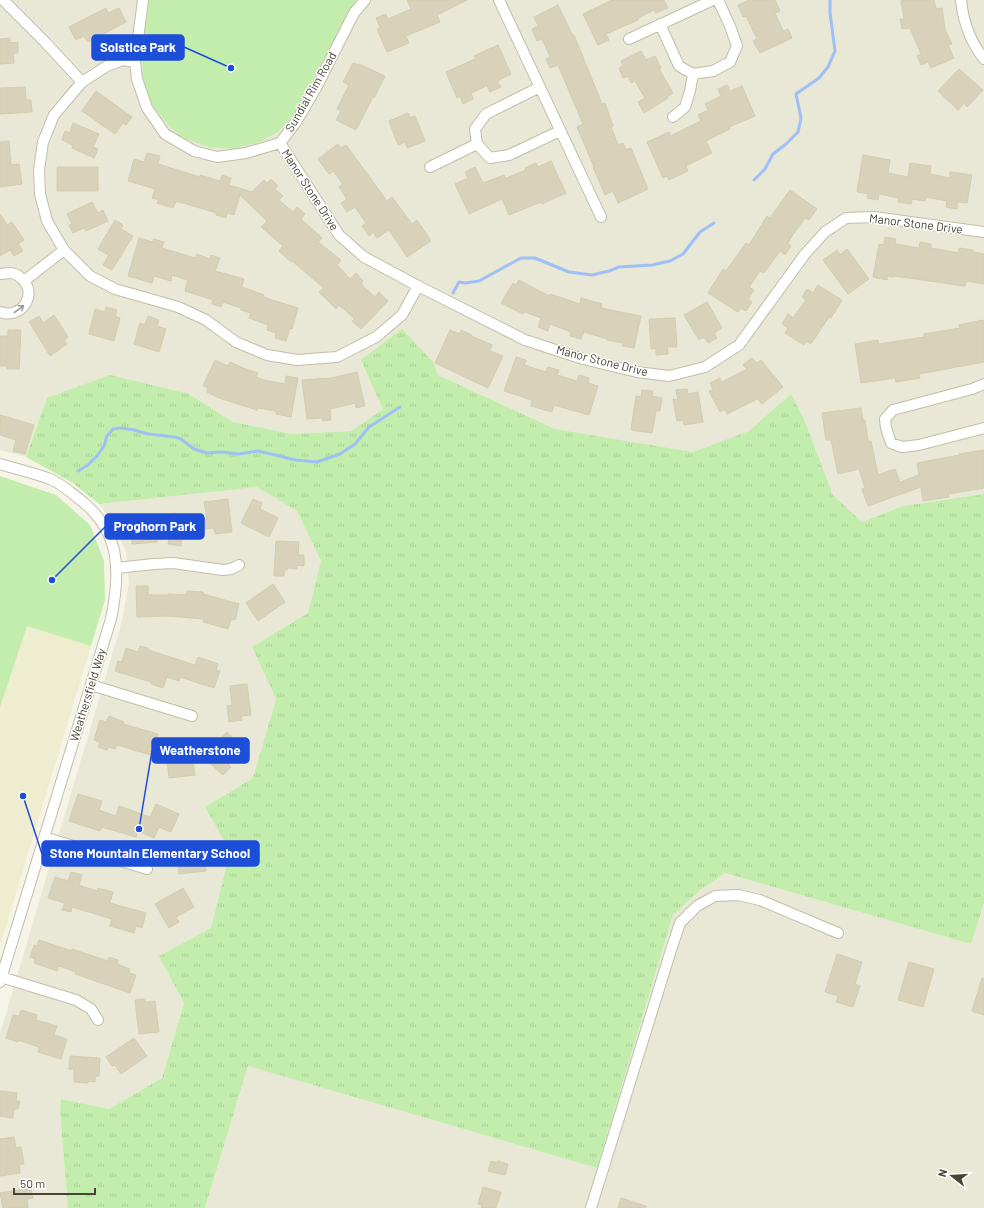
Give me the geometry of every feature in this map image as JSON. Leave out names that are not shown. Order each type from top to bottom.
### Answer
[{"type":"street","points":[[3,0],[82,82]]},
{"type":"street","name":"Sundial Rim Road","points":[[143,0],[135,62],[137,79],[147,108],[165,134],[194,151],[217,157],[246,153],[280,143],[296,122],[316,88],[354,13],[365,0]]},
{"type":"street","points":[[499,0],[601,218]]},
{"type":"street","points":[[629,38],[713,0]]},
{"type":"street","points":[[660,24],[679,66],[693,74],[712,71],[730,62],[737,46],[718,0]]},
{"type":"street","points":[[961,0],[962,13],[972,41],[984,59]]},
{"type":"street","points":[[135,62],[123,60],[107,66],[82,82],[54,115],[42,142],[39,170],[40,194],[47,221],[64,250],[90,276],[115,289],[178,307],[206,320],[236,342],[267,356],[298,360],[337,357],[376,337],[402,315],[418,286]]},
{"type":"street","points":[[673,117],[685,106],[690,92],[693,74]]},
{"type":"street","points":[[540,87],[486,114],[475,129],[477,144],[490,158],[509,155],[560,131]]},
{"type":"street","name":"Manor Stone Drive","points":[[280,143],[339,235],[364,257],[525,340],[583,359],[637,372],[669,376],[706,367],[739,345],[805,254],[825,232],[846,218],[874,217],[984,232]]},
{"type":"street","points":[[430,166],[477,144]]},
{"type":"street","points":[[24,281],[64,250]]},
{"type":"street","points":[[0,274],[16,274],[24,281],[28,292],[28,299],[19,311],[11,314],[4,314],[0,312]]},
{"type":"street","points":[[984,384],[972,389],[893,410],[885,418],[886,428],[891,443],[902,447],[919,445],[984,428]]},
{"type":"street","name":"Weathersfield Way","points":[[0,464],[51,480],[82,501],[96,514],[105,527],[112,542],[116,558],[117,578],[111,619],[1,980]]},
{"type":"street","points":[[116,568],[173,563],[223,570],[231,569],[239,565]]},
{"type":"street","points":[[91,685],[192,716]]},
{"type":"street","points":[[44,838],[147,869]]},
{"type":"street","points":[[592,1208],[680,923],[697,906],[715,896],[738,895],[760,900],[838,933]]},
{"type":"street","points":[[1,980],[76,1000],[91,1009],[98,1020]]},
{"type":"shaded area","points":[[0,0],[984,0],[984,494],[903,506],[862,522],[833,495],[804,419],[791,395],[749,431],[693,452],[555,429],[438,375],[433,362],[383,409],[351,431],[292,434],[233,422],[189,394],[47,398],[26,457],[0,450]]},
{"type":"shaded area","points":[[257,486],[297,511],[321,561],[308,613],[252,647],[276,699],[253,778],[205,807],[230,851],[211,928],[160,956],[184,1003],[162,1078],[109,1109],[61,1099],[60,1113],[68,1208],[0,1208],[0,1034],[122,621],[129,583],[126,551],[110,518],[99,504]]},
{"type":"shaded area","points":[[0,617],[91,646],[0,946]]},
{"type":"shaded area","points":[[725,873],[971,944],[984,903],[984,1208],[205,1208],[248,1066],[597,1168],[673,915],[699,891]]},
{"type":"green space","points":[[149,0],[356,0],[294,114],[278,132],[257,143],[232,149],[208,147],[183,138],[168,125],[151,103],[143,78],[142,58]]},
{"type":"green space","points":[[402,329],[433,362],[438,375],[555,429],[693,452],[749,431],[791,394],[804,419],[833,495],[862,522],[903,506],[984,494],[984,903],[971,944],[725,873],[699,891],[673,915],[597,1168],[248,1066],[205,1208],[68,1208],[60,1113],[61,1099],[109,1109],[162,1078],[184,1003],[159,956],[211,928],[230,851],[205,807],[253,778],[276,699],[252,647],[308,613],[321,561],[297,511],[257,487],[99,504],[73,483],[26,457],[47,398],[110,375],[189,394],[233,422],[292,434],[351,431],[383,409],[361,360]]},
{"type":"green space","points":[[0,476],[56,495],[90,525],[104,561],[105,600],[91,646],[27,626],[0,707]]},
{"type":"building","points":[[407,0],[467,0],[437,15],[440,22],[406,36],[409,43],[387,52],[377,29],[380,28],[376,18],[386,14],[388,19],[411,9]]},
{"type":"building","points":[[612,0],[664,0],[668,8],[656,13],[654,10],[638,18],[638,20],[606,34],[609,40],[598,45],[583,14]]},
{"type":"building","points":[[749,0],[775,0],[780,11],[775,13],[783,31],[788,29],[792,38],[760,53],[753,41],[757,39],[746,16],[743,17],[738,5]]},
{"type":"building","points":[[934,0],[936,9],[942,8],[945,29],[952,44],[948,45],[954,58],[931,68],[928,62],[921,65],[917,56],[921,54],[910,28],[902,29],[900,19],[904,19],[901,1]]},
{"type":"building","points":[[558,5],[573,36],[574,35],[602,104],[605,103],[613,126],[611,127],[618,145],[623,143],[626,150],[631,148],[648,189],[618,203],[613,191],[605,195],[577,127],[583,124],[558,65],[550,68],[546,59],[550,57],[542,39],[537,41],[532,29],[538,26],[534,17]]},
{"type":"building","points":[[106,8],[108,13],[119,8],[126,22],[88,42],[84,36],[76,40],[69,27]]},
{"type":"building","points":[[10,38],[10,43],[18,42],[18,53],[13,53],[14,63],[0,64],[0,39]]},
{"type":"building","points":[[498,45],[511,74],[497,81],[501,87],[490,92],[487,86],[471,93],[473,99],[463,104],[460,96],[457,98],[446,72],[475,59],[474,56]]},
{"type":"building","points":[[641,51],[646,60],[655,56],[661,68],[659,69],[673,93],[667,97],[668,98],[644,113],[638,102],[645,98],[635,81],[631,83],[628,76],[623,78],[619,68],[623,66],[621,61]]},
{"type":"building","points":[[353,63],[359,64],[385,76],[356,130],[336,120],[341,111],[337,109],[349,85],[343,82]]},
{"type":"building","points":[[959,69],[983,90],[967,107],[964,103],[958,110],[938,91]]},
{"type":"building","points":[[727,85],[730,91],[742,86],[755,116],[729,127],[730,129],[706,141],[712,153],[686,166],[688,171],[669,180],[667,176],[663,178],[647,142],[669,132],[670,136],[701,121],[698,115],[708,110],[705,104],[721,96],[718,89]]},
{"type":"building","points":[[25,87],[26,100],[31,100],[32,112],[0,114],[0,88]]},
{"type":"building","points":[[96,91],[132,117],[126,125],[123,123],[115,134],[82,111]]},
{"type":"building","points":[[408,113],[410,118],[415,116],[425,141],[407,148],[405,142],[398,145],[389,121]]},
{"type":"building","points":[[73,123],[99,134],[93,147],[98,149],[94,158],[72,148],[73,145],[62,140],[65,131],[70,133]]},
{"type":"building","points":[[9,141],[11,165],[19,164],[22,184],[0,187],[0,142]]},
{"type":"building","points":[[338,144],[341,148],[346,145],[387,201],[392,197],[412,224],[417,220],[431,241],[407,257],[389,230],[377,238],[373,232],[369,236],[362,226],[366,223],[355,207],[347,212],[341,203],[347,199],[339,187],[343,184],[333,171],[329,174],[318,159]]},
{"type":"building","points":[[147,153],[160,156],[158,164],[200,177],[200,175],[220,181],[222,175],[231,178],[229,185],[252,192],[264,180],[267,183],[271,179],[278,186],[275,189],[283,196],[279,200],[293,212],[297,207],[305,214],[301,219],[322,238],[318,242],[341,260],[337,265],[350,279],[356,273],[363,281],[361,284],[375,297],[379,292],[388,301],[361,329],[352,321],[355,319],[339,305],[336,309],[319,292],[324,288],[279,251],[283,246],[261,227],[267,221],[240,195],[234,215],[227,213],[226,218],[216,215],[217,213],[176,201],[173,208],[157,203],[159,200],[152,198],[155,189],[128,181],[134,159],[144,162]]},
{"type":"building","points":[[863,155],[890,160],[888,173],[908,177],[910,163],[931,166],[930,174],[950,178],[950,172],[972,175],[967,203],[958,202],[957,209],[946,207],[947,201],[926,197],[925,201],[912,199],[911,204],[898,202],[899,198],[879,194],[878,200],[867,198],[868,194],[857,192]]},
{"type":"building","points":[[551,161],[566,193],[542,204],[541,202],[509,215],[502,199],[469,214],[455,184],[468,178],[465,172],[475,167],[483,183],[504,175],[506,178],[526,170],[525,168],[536,163],[538,167]]},
{"type":"building","points":[[57,167],[98,167],[98,191],[57,191]]},
{"type":"building","points":[[790,190],[817,209],[809,220],[805,218],[794,233],[788,243],[791,246],[785,255],[780,251],[764,273],[760,271],[749,287],[754,290],[748,299],[752,302],[746,311],[741,308],[738,312],[708,293],[723,269],[726,271],[746,243],[749,245],[767,216],[770,218]]},
{"type":"building","points":[[92,202],[98,213],[103,210],[108,221],[86,231],[84,228],[73,233],[69,225],[72,224],[67,214]]},
{"type":"building","points":[[0,214],[7,225],[12,222],[24,240],[18,244],[23,251],[14,256],[10,250],[0,256]]},
{"type":"building","points":[[115,220],[123,225],[121,229],[133,236],[112,270],[103,265],[109,255],[98,249]]},
{"type":"building","points":[[885,237],[896,239],[895,244],[919,248],[920,242],[931,244],[931,248],[958,253],[959,248],[973,250],[973,252],[984,254],[984,284],[966,281],[965,286],[894,276],[887,276],[887,280],[873,277],[879,244],[884,245]]},
{"type":"building","points":[[139,238],[153,242],[154,239],[164,242],[162,248],[195,258],[197,254],[210,259],[211,255],[220,258],[215,271],[244,279],[242,287],[264,295],[263,297],[298,308],[292,329],[290,328],[286,341],[275,338],[276,333],[267,330],[268,325],[249,318],[251,313],[241,310],[241,308],[223,302],[221,307],[212,304],[213,300],[185,291],[188,280],[172,275],[171,281],[154,276],[152,283],[128,276]]},
{"type":"building","points":[[847,249],[869,279],[848,294],[823,260],[837,250],[840,255]]},
{"type":"building","points":[[519,280],[549,296],[550,294],[580,304],[581,298],[602,304],[601,308],[641,316],[634,348],[622,346],[623,343],[607,340],[584,332],[581,339],[570,336],[571,332],[550,324],[548,331],[538,327],[541,318],[525,312],[523,314],[501,303],[513,283],[516,285]]},
{"type":"building","points":[[818,285],[842,300],[831,318],[829,317],[811,344],[806,341],[804,345],[785,333],[788,328],[782,324],[788,314],[793,318],[806,300],[802,297],[807,289],[813,293]]},
{"type":"building","points":[[707,302],[722,328],[714,333],[717,338],[708,343],[704,337],[699,340],[684,315]]},
{"type":"building","points":[[106,307],[117,310],[115,316],[120,318],[114,341],[89,334],[95,309],[105,312]]},
{"type":"building","points":[[54,315],[68,337],[64,340],[67,344],[50,356],[29,322],[39,316],[43,323]]},
{"type":"building","points":[[148,316],[159,320],[157,326],[166,329],[159,352],[134,344],[140,323],[145,325]]},
{"type":"building","points":[[675,318],[677,347],[667,347],[668,354],[656,355],[656,348],[651,349],[649,319]]},
{"type":"building","points":[[983,320],[984,362],[919,374],[920,378],[896,382],[895,378],[861,383],[855,344],[878,340],[879,344],[924,337],[924,334],[960,328],[959,325]]},
{"type":"building","points":[[8,330],[21,330],[19,369],[7,369],[7,366],[0,366],[0,336],[8,336]]},
{"type":"building","points":[[450,330],[460,334],[461,330],[472,335],[471,336],[492,345],[490,351],[503,356],[488,388],[435,363]]},
{"type":"building","points":[[516,357],[526,360],[524,365],[546,372],[548,367],[559,370],[557,375],[577,381],[579,375],[589,378],[588,383],[598,386],[589,415],[554,405],[552,412],[531,406],[532,400],[504,391]]},
{"type":"building","points":[[752,358],[757,363],[761,360],[783,387],[762,404],[757,399],[727,414],[725,409],[720,412],[709,391],[713,390],[710,383],[720,378],[722,382],[747,369],[743,365]]},
{"type":"building","points":[[215,360],[228,366],[230,362],[258,373],[256,377],[268,381],[285,384],[286,376],[298,378],[291,417],[276,414],[276,411],[258,408],[257,410],[219,398],[207,392],[208,388],[203,386]]},
{"type":"building","points":[[357,372],[365,406],[356,408],[355,403],[330,409],[331,420],[323,421],[322,418],[307,419],[302,380],[327,379]]},
{"type":"building","points":[[687,389],[688,394],[698,392],[703,422],[684,425],[683,420],[677,421],[673,399],[678,400],[676,390]]},
{"type":"building","points":[[642,390],[653,391],[652,396],[662,398],[660,411],[656,411],[652,433],[631,430],[636,396],[641,397]]},
{"type":"building","points":[[861,408],[863,420],[865,420],[868,441],[871,441],[878,475],[895,469],[900,482],[919,475],[917,463],[984,450],[984,488],[948,494],[949,497],[923,501],[921,487],[868,506],[862,489],[865,488],[859,469],[838,474],[831,440],[826,440],[822,413]]},
{"type":"building","points":[[0,415],[34,425],[25,454],[13,451],[16,440],[0,435]]},
{"type":"building","points":[[228,499],[232,532],[215,534],[214,528],[196,530],[195,538],[182,536],[181,546],[168,544],[173,513],[207,519],[204,502]]},
{"type":"building","points":[[253,499],[262,503],[260,509],[278,518],[269,537],[241,523]]},
{"type":"building","points":[[155,519],[157,542],[132,544],[131,527],[135,527],[134,520]]},
{"type":"building","points":[[276,541],[299,542],[298,555],[304,555],[304,566],[297,565],[297,569],[287,568],[287,570],[284,570],[284,576],[274,576]]},
{"type":"building","points":[[273,584],[285,602],[258,621],[246,603]]},
{"type":"building","points":[[136,586],[148,586],[148,595],[186,595],[187,591],[203,592],[203,594],[239,604],[235,620],[231,619],[228,629],[203,622],[204,619],[167,616],[137,617]]},
{"type":"building","points":[[140,646],[195,665],[198,657],[218,664],[216,670],[220,671],[214,688],[180,677],[179,681],[167,677],[163,688],[151,684],[151,682],[115,671],[118,661],[122,662],[126,648],[138,652]]},
{"type":"building","points":[[247,684],[251,715],[241,716],[242,720],[229,722],[227,706],[232,705],[230,686]]},
{"type":"building","points":[[109,716],[124,722],[123,724],[158,734],[151,755],[117,745],[115,749],[108,747],[107,750],[98,747],[100,742],[94,740],[100,720],[106,722]]},
{"type":"building","points":[[227,732],[236,741],[230,746],[238,754],[228,764],[231,767],[223,775],[203,757]]},
{"type":"building","points":[[177,746],[178,755],[192,754],[195,775],[169,778],[166,747]]},
{"type":"building","points":[[78,794],[102,801],[99,810],[116,816],[119,806],[150,817],[156,804],[179,814],[171,832],[159,827],[154,838],[138,831],[136,837],[102,827],[100,831],[69,821]]},
{"type":"building","points":[[187,848],[188,853],[203,851],[206,871],[179,874],[176,850]]},
{"type":"building","points":[[71,872],[82,875],[79,885],[97,891],[98,888],[113,892],[110,903],[146,913],[142,928],[136,926],[134,933],[110,926],[112,919],[72,907],[71,912],[62,910],[65,903],[48,898],[55,877],[68,881]]},
{"type":"building","points":[[183,888],[194,907],[176,917],[179,922],[169,928],[155,904]]},
{"type":"building","points":[[39,940],[108,961],[109,957],[118,960],[117,964],[130,969],[129,973],[136,975],[130,993],[75,974],[76,972],[59,966],[57,971],[34,963],[35,959],[30,957],[34,945],[37,946]]},
{"type":"building","points":[[837,954],[862,962],[855,984],[860,986],[853,1007],[836,1002],[838,996],[825,992]]},
{"type":"building","points":[[909,962],[934,969],[923,1007],[898,1000]]},
{"type":"building","points":[[982,978],[984,979],[984,1015],[972,1011]]},
{"type":"building","points":[[144,999],[145,1002],[155,1001],[159,1032],[139,1034],[135,1000]]},
{"type":"building","points":[[21,1010],[37,1015],[36,1020],[57,1026],[54,1035],[67,1039],[61,1059],[38,1052],[39,1047],[18,1040],[18,1042],[6,1038],[13,1015],[19,1016]]},
{"type":"building","points":[[134,1038],[147,1056],[121,1074],[115,1065],[112,1066],[106,1057]]},
{"type":"building","points":[[70,1056],[100,1058],[99,1076],[95,1076],[95,1082],[74,1082],[74,1069],[69,1069]]},
{"type":"building","points":[[0,1091],[17,1093],[16,1101],[20,1101],[18,1109],[14,1109],[13,1118],[0,1116]]},
{"type":"building","points":[[14,1137],[16,1148],[21,1147],[24,1164],[19,1165],[20,1173],[0,1176],[0,1139]]},
{"type":"building","points":[[491,1161],[497,1163],[498,1161],[508,1164],[505,1175],[488,1171]]},
{"type":"building","points":[[483,1187],[501,1192],[496,1208],[481,1208],[482,1205],[478,1204]]},
{"type":"building","points":[[31,1188],[33,1198],[27,1199],[28,1208],[3,1208],[0,1193]]},
{"type":"building","points":[[621,1198],[646,1206],[646,1208],[618,1208]]},
{"type":"waterway","points":[[754,180],[765,169],[773,154],[798,132],[801,118],[796,94],[819,78],[828,67],[835,51],[830,13],[830,0]]},
{"type":"waterway","points":[[453,293],[459,282],[465,283],[479,281],[521,258],[535,258],[569,272],[592,275],[619,267],[652,265],[670,261],[683,254],[700,232],[714,223]]},
{"type":"waterway","points":[[78,471],[88,465],[97,456],[104,446],[107,436],[113,429],[121,428],[148,434],[175,437],[181,439],[194,449],[207,453],[221,452],[239,454],[258,451],[296,460],[317,462],[340,454],[355,444],[369,427],[400,407]]},
{"type":"place","name":"Solstice Park","points":[[231,68]]},
{"type":"place","name":"Proghorn Park","points":[[52,580]]},
{"type":"place","name":"Stone Mountain Elementary School","points":[[23,796]]},
{"type":"place","name":"Weatherstone","points":[[139,829]]}]
